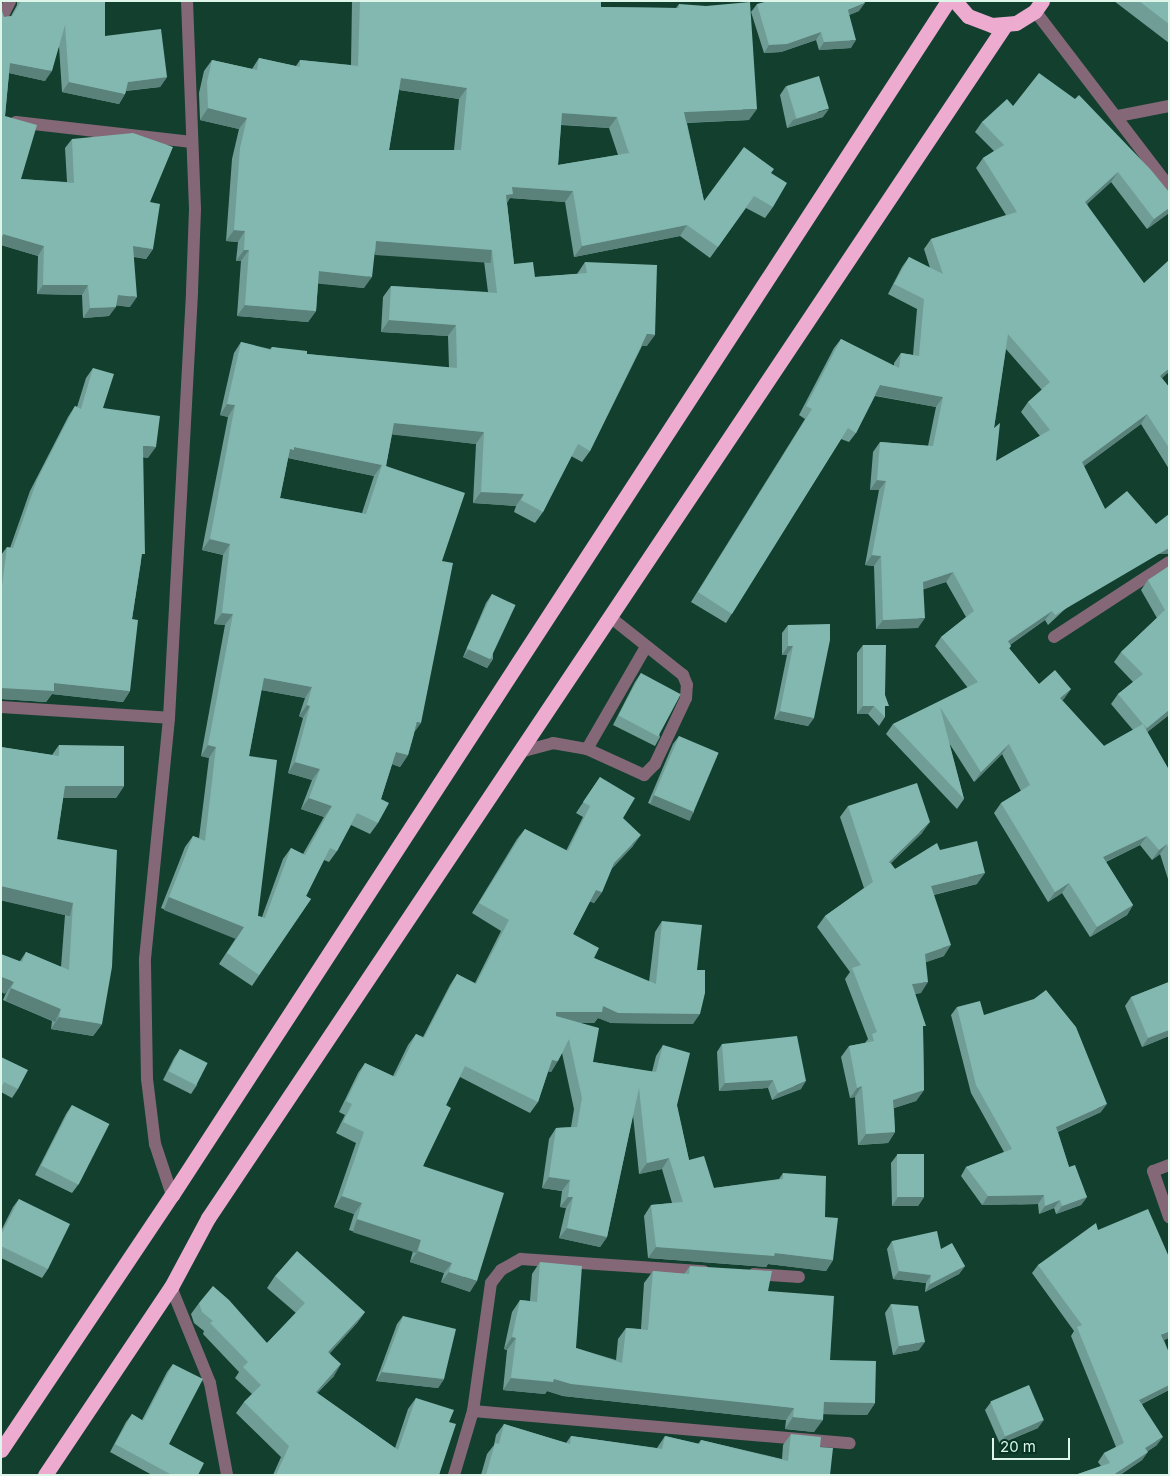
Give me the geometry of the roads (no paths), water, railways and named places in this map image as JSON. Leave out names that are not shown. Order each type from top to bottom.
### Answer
[{"type":"highway","points":[[1,1450],[172,1195],[948,1]]},
{"type":"highway","points":[[955,1],[968,16],[979,22],[1005,25],[1016,23],[1038,6]]},
{"type":"highway","points":[[45,1475],[171,1287],[208,1218],[1005,25]]},
{"type":"street","points":[[1,20],[10,1]]},
{"type":"street","points":[[172,1195],[155,1144],[147,1079],[145,959],[169,718],[192,291],[195,209],[187,1]]},
{"type":"street","points":[[1038,6],[1169,186]]},
{"type":"street","points":[[1118,116],[1169,106]]},
{"type":"street","points":[[7,121],[192,142]]},
{"type":"street","points":[[1054,637],[1169,562]]},
{"type":"street","points":[[520,752],[553,743],[587,749],[644,775],[655,764],[686,698],[687,685],[684,674],[646,647],[610,617]]},
{"type":"street","points":[[587,749],[646,647]]},
{"type":"street","points":[[1,706],[169,718]]},
{"type":"street","points":[[1169,1165],[1153,1171],[1169,1217]]},
{"type":"street","points":[[454,1475],[473,1411],[491,1283],[501,1270],[522,1258],[719,1272]]},
{"type":"street","points":[[739,1273],[799,1277]]},
{"type":"street","points":[[171,1287],[210,1383],[227,1475]]},
{"type":"street","points":[[473,1411],[850,1443]]}]
